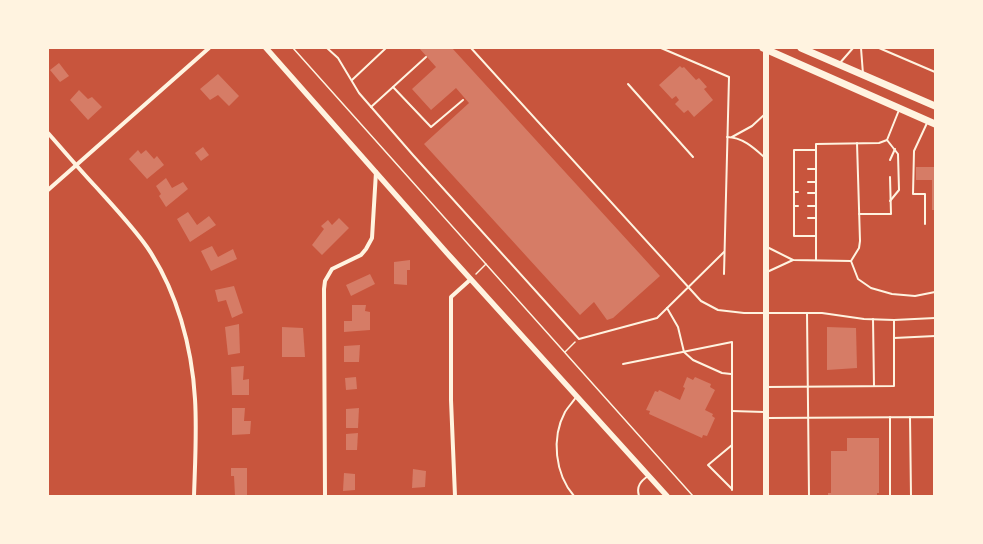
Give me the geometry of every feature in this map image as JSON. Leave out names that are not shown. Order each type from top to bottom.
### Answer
[{"type":"main road","points":[[766,496],[765,48],[935,124]]},
{"type":"main road","points":[[801,48],[935,106]]},
{"type":"street","points":[[48,190],[209,48]]},
{"type":"street","points":[[266,48],[470,279],[668,496]]},
{"type":"street","points":[[48,133],[126,221],[147,248],[168,285],[181,320],[187,343],[195,399],[194,496]]},
{"type":"street","points":[[325,496],[325,281],[332,269],[361,254],[366,249],[372,238],[376,172]]},
{"type":"street","points":[[455,496],[451,298],[470,279]]},
{"type":"lane","points":[[327,48],[338,58],[359,93],[371,107],[579,338],[657,318],[724,252]]},
{"type":"lane","points":[[352,80],[386,48]]},
{"type":"lane","points":[[471,48],[701,301],[718,310],[730,312],[766,314],[822,313],[894,320],[935,318]]},
{"type":"lane","points":[[660,48],[729,77],[724,274]]},
{"type":"lane","points":[[839,64],[853,48]]},
{"type":"lane","points":[[861,48],[863,75]]},
{"type":"lane","points":[[879,48],[935,72]]},
{"type":"lane","points":[[371,107],[426,58]]},
{"type":"lane","points":[[628,84],[693,157]]},
{"type":"lane","points":[[393,87],[431,127],[463,100]]},
{"type":"lane","points":[[887,140],[900,109]]},
{"type":"lane","points":[[732,137],[752,126],[766,112]]},
{"type":"lane","points":[[925,224],[925,194],[913,194],[914,151],[927,121]]},
{"type":"lane","points":[[727,137],[732,137],[750,145],[766,159]]},
{"type":"lane","points":[[816,260],[816,144],[879,142],[887,140]]},
{"type":"lane","points":[[887,140],[898,154],[899,190],[890,202]]},
{"type":"lane","points":[[851,261],[859,248],[860,241],[857,143]]},
{"type":"lane","points":[[890,160],[895,149]]},
{"type":"lane","points":[[816,150],[794,150],[794,236],[816,236]]},
{"type":"lane","points":[[808,169],[816,169]]},
{"type":"lane","points":[[859,214],[890,214],[890,177]]},
{"type":"lane","points":[[808,182],[816,182]]},
{"type":"lane","points":[[808,193],[816,193]]},
{"type":"lane","points":[[808,206],[816,206]]},
{"type":"lane","points":[[808,218],[816,218]]},
{"type":"lane","points":[[766,246],[793,260]]},
{"type":"lane","points":[[766,272],[793,260],[851,261]]},
{"type":"lane","points":[[851,261],[858,279],[871,288],[892,294],[915,296],[935,292]]},
{"type":"lane","points":[[667,308],[678,326],[684,352],[693,360],[722,373],[732,374]]},
{"type":"lane","points":[[807,313],[809,496]]},
{"type":"lane","points":[[873,319],[874,386]]},
{"type":"lane","points":[[766,387],[894,386],[894,320]]},
{"type":"lane","points":[[894,338],[935,336]]},
{"type":"lane","points":[[623,364],[732,342],[732,374],[732,411],[732,445],[732,490],[708,465],[732,445]]},
{"type":"lane","points":[[574,496],[567,488],[561,475],[557,456],[558,430],[565,412],[577,396]]},
{"type":"lane","points":[[732,411],[808,418],[934,417],[934,496]]},
{"type":"lane","points":[[890,417],[890,496]]},
{"type":"lane","points":[[910,417],[911,496]]},
{"type":"lane","points":[[639,496],[637,491],[640,482],[649,476]]},
{"type":"path","points":[[293,48],[693,496]]},
{"type":"path","points":[[470,279],[486,264]]},
{"type":"path","points":[[564,352],[579,338]]},
{"type":"building","points":[[419,48],[452,48],[660,276],[613,318],[607,320],[594,302],[580,315],[424,144],[469,103],[456,88],[431,110],[412,89],[436,67]]},
{"type":"building","points":[[59,63],[69,76],[60,82],[50,70]]},
{"type":"building","points":[[680,66],[682,68],[684,67],[696,80],[699,78],[707,87],[704,89],[713,100],[694,117],[688,110],[684,113],[675,104],[679,100],[676,96],[672,99],[659,85]]},
{"type":"building","points":[[218,74],[239,96],[229,106],[218,95],[210,100],[200,89]]},
{"type":"building","points":[[79,90],[88,99],[92,97],[102,107],[88,120],[70,100]]},
{"type":"building","points":[[203,147],[209,155],[201,161],[195,153]]},
{"type":"building","points":[[138,150],[141,154],[146,150],[154,159],[157,156],[164,165],[147,179],[129,159]]},
{"type":"building","points":[[916,167],[935,167],[935,210],[932,210],[932,180],[916,180]]},
{"type":"building","points":[[166,178],[172,188],[183,182],[188,189],[166,207],[159,196],[161,194],[156,186]]},
{"type":"building","points":[[188,212],[197,225],[209,216],[216,225],[190,242],[177,219]]},
{"type":"building","points":[[339,218],[349,228],[322,255],[312,245],[324,229],[321,226],[328,220],[332,225]]},
{"type":"building","points":[[212,246],[218,257],[233,249],[237,259],[211,271],[201,251]]},
{"type":"building","points":[[410,260],[410,270],[407,270],[407,285],[394,284],[394,262]]},
{"type":"building","points":[[370,274],[375,284],[351,296],[346,285]]},
{"type":"building","points":[[234,286],[243,313],[232,318],[226,300],[218,302],[215,290]]},
{"type":"building","points":[[352,305],[366,305],[365,311],[370,312],[370,330],[344,332],[344,321],[352,321]]},
{"type":"building","points":[[239,324],[240,353],[228,355],[225,327]]},
{"type":"building","points":[[282,327],[303,328],[305,357],[282,357]]},
{"type":"building","points":[[827,327],[856,328],[857,368],[827,370]]},
{"type":"building","points":[[360,345],[359,362],[344,362],[344,346]]},
{"type":"building","points":[[244,366],[243,380],[249,379],[249,395],[232,395],[231,367]]},
{"type":"building","points":[[356,377],[357,389],[346,390],[345,378]]},
{"type":"building","points":[[687,377],[693,380],[695,377],[711,384],[710,387],[715,390],[705,410],[713,414],[712,416],[715,418],[707,436],[703,435],[702,438],[649,414],[650,411],[646,410],[655,391],[658,392],[659,390],[680,400],[685,388],[683,387]]},
{"type":"building","points":[[232,408],[245,408],[244,421],[251,421],[250,434],[232,435]]},
{"type":"building","points":[[359,408],[358,428],[346,428],[346,409]]},
{"type":"building","points":[[358,433],[357,450],[346,450],[346,434]]},
{"type":"building","points":[[847,438],[879,438],[879,493],[877,493],[877,496],[828,496],[828,493],[831,493],[831,451],[847,451]]},
{"type":"building","points":[[231,468],[247,468],[247,496],[235,496],[234,476],[231,476]]},
{"type":"building","points":[[413,469],[426,471],[425,487],[412,488]]},
{"type":"building","points":[[344,473],[355,474],[355,490],[343,491]]}]
